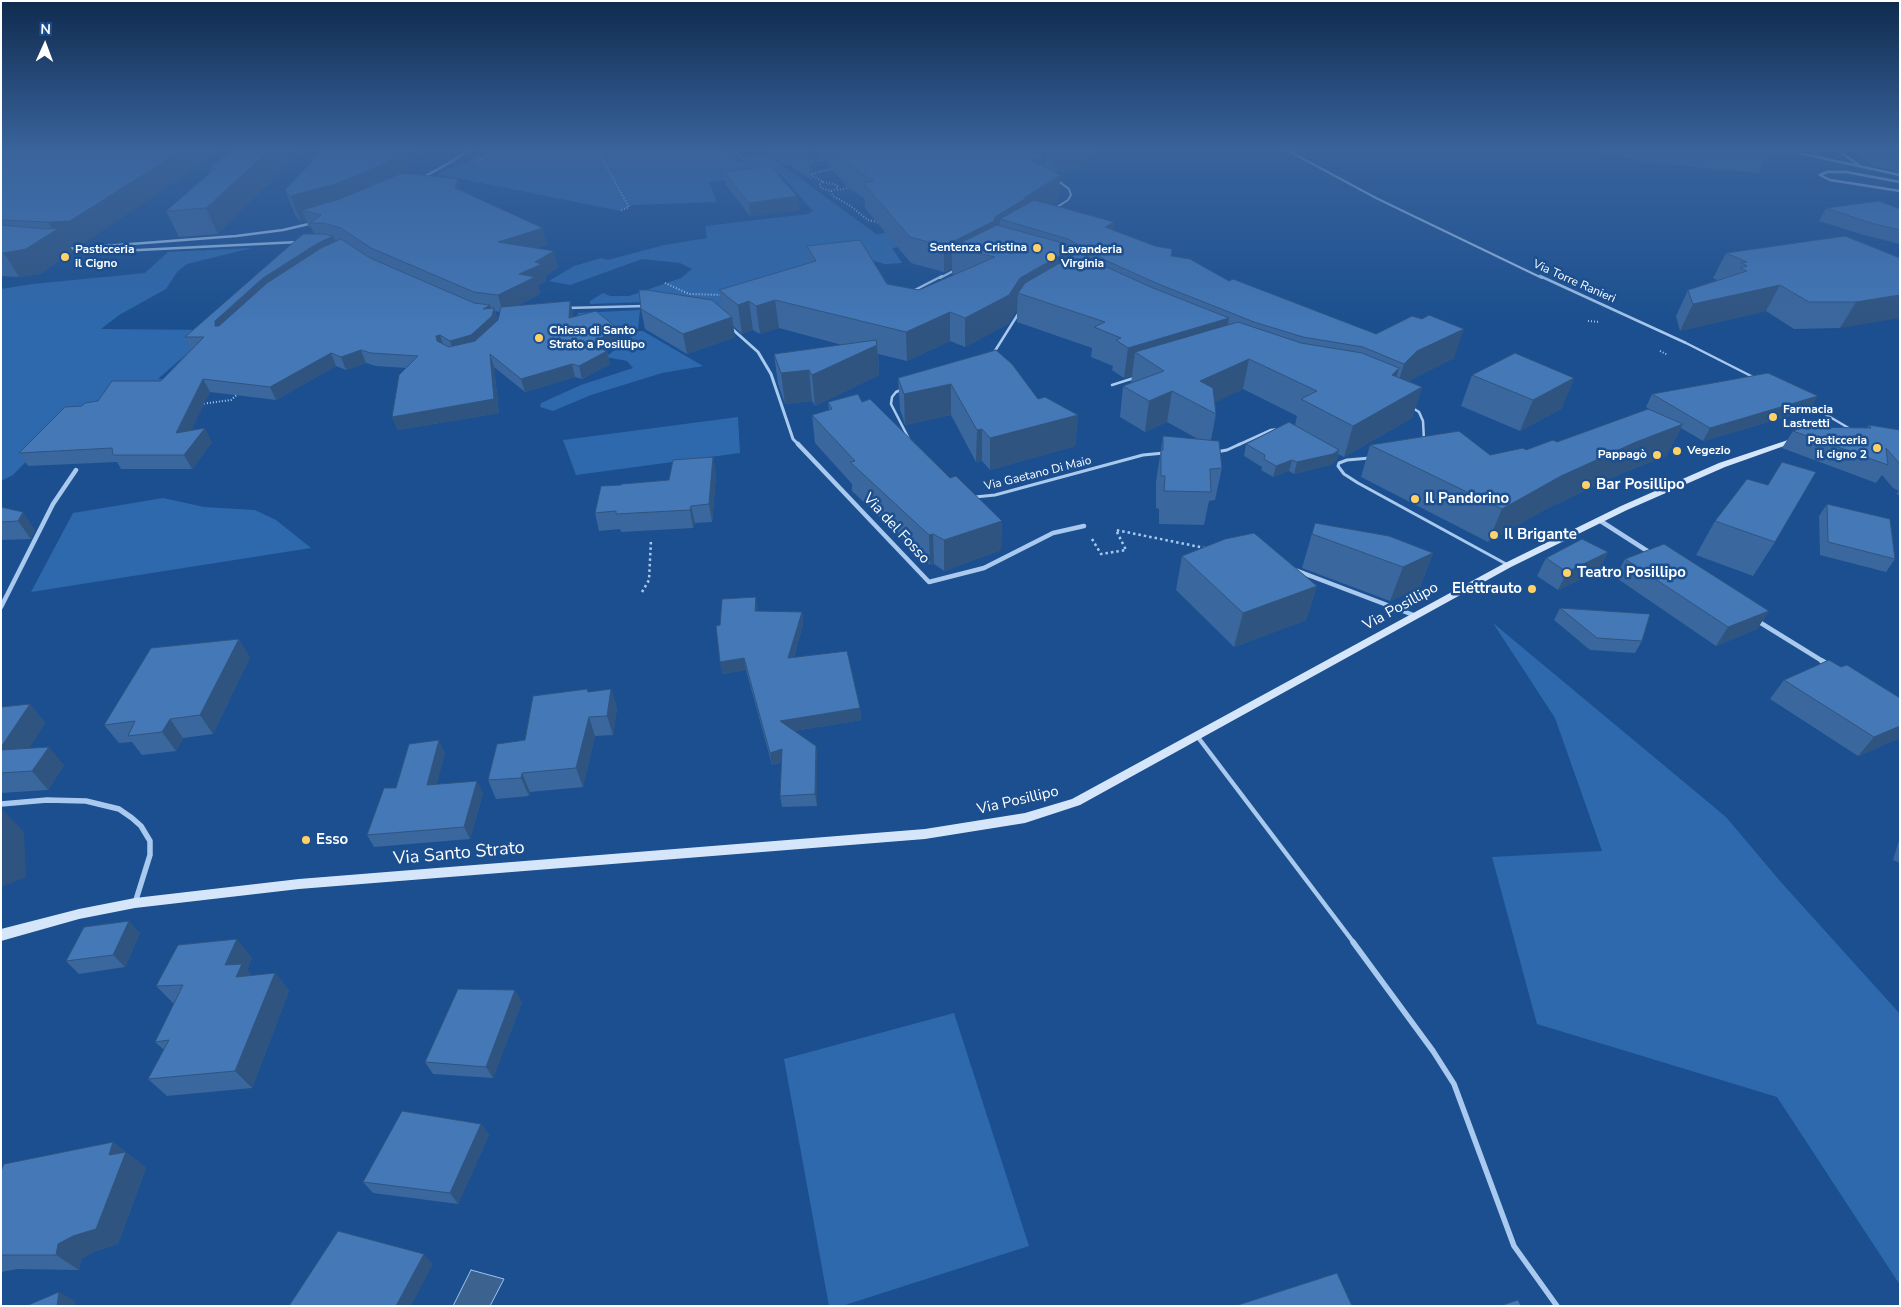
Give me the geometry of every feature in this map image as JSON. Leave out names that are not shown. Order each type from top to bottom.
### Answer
[{"type":"street","points":[[303,242],[118,251],[60,249],[236,236],[283,230],[315,222]]},
{"type":"street","name":"Via del Fosso","points":[[723,321],[758,352],[771,374],[793,439],[929,582],[984,568],[1053,533],[1084,526]]},
{"type":"street","points":[[1838,434],[1860,433]]},
{"type":"street","name":"Via Posillipo","points":[[925,834],[1025,818],[1076,802],[1508,565],[1599,520],[1722,464],[1794,440],[1810,438]]},
{"type":"street","points":[[1,607],[53,504],[76,470]]},
{"type":"street","points":[[1599,520],[1656,557]]},
{"type":"street","points":[[1287,568],[1305,573],[1416,616]]},
{"type":"street","points":[[1749,615],[1833,668]]},
{"type":"street","points":[[1,804],[68,800],[86,801],[119,809],[132,818],[141,826],[150,841],[150,855],[135,903]]},
{"type":"street","name":"Via Santo Strato","points":[[1,936],[79,914],[135,903],[298,884],[925,834]]},
{"type":"lane","name":"Via Torre Ranieri","points":[[1399,209],[1530,272],[1686,343],[1756,378]]},
{"type":"lane","points":[[905,295],[964,265]]},
{"type":"lane","points":[[560,309],[652,306]]},
{"type":"lane","points":[[992,355],[1021,309]]},
{"type":"lane","points":[[1112,385],[1140,376]]},
{"type":"lane","points":[[908,387],[896,392],[892,397],[891,404],[912,445]]},
{"type":"lane","points":[[1406,403],[1418,412],[1423,421],[1425,439],[1421,444]]},
{"type":"lane","points":[[1808,404],[1860,433]]},
{"type":"lane","points":[[1209,452],[1227,450],[1271,430],[1286,430]]},
{"type":"lane","name":"Via Gaetano Di Maio","points":[[970,496],[995,495],[1143,455],[1171,453]]},
{"type":"lane","points":[[1335,457],[1343,461],[1375,458]]},
{"type":"lane","points":[[1343,461],[1339,463],[1340,469],[1358,483],[1508,565]]},
{"type":"lane","points":[[1197,736],[1343,929],[1433,1051],[1454,1084],[1514,1246],[1556,1306]]},
{"type":"path","points":[[620,212],[625,209]]},
{"type":"path","points":[[854,209],[868,220],[876,223],[885,222]]},
{"type":"path","points":[[665,284],[689,294],[725,295]]},
{"type":"path","points":[[196,404],[231,400],[244,387]]},
{"type":"path","points":[[1084,526],[1100,554],[1126,550],[1116,530],[1213,549]]},
{"type":"path","points":[[642,592],[649,580],[651,540]]},
{"type":"shaded area","points":[[811,209],[842,209],[876,234],[928,227],[942,241],[892,248],[902,263],[885,264],[862,258],[734,309],[691,304],[644,302],[590,304],[590,301],[603,293],[610,296],[629,296],[681,278],[692,269],[680,263],[642,259],[570,285],[549,281],[574,266],[601,258],[608,260],[664,245],[707,238],[705,226],[808,214],[813,211]]},
{"type":"shaded area","points":[[252,248],[187,264],[177,272],[166,289],[119,315],[101,329],[214,330],[158,379],[171,379],[66,421],[13,475],[1,481],[1,289],[145,273],[168,252]]},
{"type":"shaded area","points":[[640,310],[638,329],[616,329],[576,320],[578,313]]},
{"type":"shaded area","points":[[643,331],[703,366],[662,373],[591,395],[553,411],[540,407],[541,403],[581,385],[633,368],[627,361],[606,357],[633,335],[599,335],[608,332]]},
{"type":"shaded area","points":[[738,417],[740,453],[576,475],[563,440]]},
{"type":"shaded area","points":[[163,498],[204,507],[255,510],[276,520],[311,548],[31,592],[73,513]]},
{"type":"shaded area","points":[[1493,623],[1726,817],[1780,881],[1900,1014],[1900,1285],[1777,1097],[1537,1024],[1492,857],[1602,851],[1555,718]]},
{"type":"shaded area","points":[[954,1013],[1029,1246],[842,1306],[829,1306],[784,1059]]},
{"type":"shaded area","points":[[471,1270],[504,1279],[490,1306],[453,1306]]},
{"type":"building","points":[[1,209],[89,209],[70,221],[1,220]]},
{"type":"building","points":[[168,209],[193,209],[166,211]]},
{"type":"building","points":[[501,209],[543,228],[498,242],[554,251],[535,262],[542,264],[519,274],[535,277],[498,295],[474,292],[371,248],[341,228],[323,223],[310,223],[321,215],[302,210]]},
{"type":"building","points":[[886,209],[1008,209],[995,217],[994,221],[944,246],[910,237]]},
{"type":"building","points":[[1018,209],[1067,209],[1114,222],[1105,227],[1155,246],[1172,249],[1171,256],[1190,259],[1229,281],[1233,279],[1376,334],[1412,316],[1422,319],[1429,315],[1464,329],[1417,351],[1404,364],[1363,347],[1303,337],[1254,322],[1156,283],[1105,260],[1083,245],[1000,219]]},
{"type":"building","points":[[1829,209],[1900,209],[1900,230],[1871,223]]},
{"type":"building","points":[[1,225],[46,229],[59,228],[26,249],[1,253]]},
{"type":"building","points":[[997,225],[1066,244],[1073,248],[1020,278],[1009,295],[965,318],[950,312],[906,332],[775,300],[756,306],[749,301],[738,305],[719,290],[816,261],[807,246],[860,240],[887,284],[919,290],[995,257],[952,247]]},
{"type":"building","points":[[303,234],[333,236],[318,243],[263,278],[215,321],[215,326],[219,326],[267,283],[321,248],[341,239],[370,258],[474,303],[490,305],[483,309],[494,308],[492,316],[471,335],[450,341],[440,335],[436,336],[437,341],[449,347],[475,341],[498,320],[501,307],[570,301],[569,318],[596,311],[617,328],[590,345],[607,351],[579,366],[572,364],[521,379],[490,354],[494,399],[392,417],[399,375],[418,356],[371,353],[361,350],[341,357],[331,353],[270,387],[203,379],[176,433],[205,428],[184,455],[113,455],[112,448],[19,453],[65,407],[82,406],[85,403],[98,401],[112,381],[161,381],[204,337],[185,337]]},
{"type":"building","points":[[1845,236],[1900,258],[1900,295],[1856,302],[1809,302],[1780,285],[1693,304],[1688,290],[1747,271],[1740,268],[1747,266],[1741,263],[1747,262],[1726,253]]},
{"type":"building","points":[[1079,252],[1102,265],[1153,288],[1229,318],[1128,348],[1116,340],[1121,338],[1094,327],[1105,322],[1018,293],[1025,283]]},
{"type":"building","points":[[639,290],[712,300],[732,317],[683,334],[641,309]]},
{"type":"building","points":[[1238,322],[1301,343],[1362,353],[1399,368],[1392,375],[1422,387],[1353,426],[1301,399],[1317,391],[1249,359],[1200,381],[1213,388],[1216,414],[1172,391],[1149,401],[1123,386],[1164,371],[1135,352]]},
{"type":"building","points":[[876,340],[877,345],[812,375],[809,370],[781,373],[774,354]]},
{"type":"building","points":[[996,350],[1012,364],[1038,399],[1045,397],[1078,415],[990,438],[982,429],[977,430],[951,384],[904,394],[898,378]]},
{"type":"building","points":[[1515,353],[1574,378],[1533,400],[1472,375]]},
{"type":"building","points":[[1768,373],[1818,396],[1710,428],[1652,394]]},
{"type":"building","points":[[858,394],[862,402],[870,399],[950,478],[956,476],[1002,521],[944,540],[933,534],[929,535],[850,462],[855,461],[812,415],[832,409],[828,402]]},
{"type":"building","points":[[1648,409],[1683,424],[1636,442],[1561,476],[1502,509],[1370,445],[1459,431],[1490,455],[1523,448],[1526,450],[1553,440],[1557,442]]},
{"type":"building","points":[[1289,422],[1339,450],[1333,454],[1297,462],[1292,460],[1276,466],[1264,459],[1265,455],[1246,444]]},
{"type":"building","points":[[1869,425],[1900,430],[1900,464],[1886,448],[1888,465],[1793,431],[1804,427],[1871,428]]},
{"type":"building","points":[[1163,436],[1219,441],[1222,468],[1210,469],[1211,492],[1164,491],[1165,476],[1161,476]]},
{"type":"building","points":[[713,457],[709,504],[691,506],[690,510],[616,514],[616,511],[595,513],[601,486],[669,480],[673,460]]},
{"type":"building","points":[[1782,462],[1816,472],[1775,542],[1715,521],[1747,479],[1768,485]]},
{"type":"building","points":[[1827,504],[1890,519],[1895,559],[1828,542]]},
{"type":"building","points":[[1,507],[23,512],[18,521],[1,522]]},
{"type":"building","points":[[1315,523],[1389,536],[1433,553],[1403,567],[1312,534]]},
{"type":"building","points":[[1254,533],[1317,586],[1243,613],[1182,556],[1225,539]]},
{"type":"building","points":[[1582,539],[1608,552],[1567,572],[1546,558]]},
{"type":"building","points":[[1664,544],[1769,611],[1728,627],[1625,559]]},
{"type":"building","points":[[756,597],[755,611],[802,612],[788,658],[847,651],[860,708],[780,721],[816,746],[815,794],[780,796],[782,749],[770,753],[744,658],[720,662],[716,626],[720,625],[722,599]]},
{"type":"building","points":[[1560,608],[1650,614],[1642,641],[1597,638]]},
{"type":"building","points":[[239,639],[200,715],[170,719],[162,732],[128,736],[135,721],[104,725],[151,648]]},
{"type":"building","points":[[1829,660],[1841,667],[1847,665],[1900,698],[1900,726],[1874,737],[1784,680]]},
{"type":"building","points":[[587,689],[588,692],[611,689],[607,716],[589,717],[576,768],[522,773],[521,778],[488,780],[497,744],[525,740],[533,696]]},
{"type":"building","points":[[30,704],[1,747],[1,707]]},
{"type":"building","points":[[439,740],[427,785],[477,781],[464,827],[367,835],[384,788],[396,788],[409,744]]},
{"type":"building","points":[[49,747],[32,771],[1,773],[1,750]]},
{"type":"building","points":[[129,921],[113,955],[66,961],[84,927]]},
{"type":"building","points":[[237,939],[225,965],[242,964],[236,977],[275,973],[235,1071],[148,1079],[169,1040],[155,1042],[183,985],[156,986],[178,945]]},
{"type":"building","points":[[458,989],[515,990],[486,1067],[425,1062]]},
{"type":"building","points":[[402,1111],[481,1124],[450,1193],[363,1182]]},
{"type":"building","points":[[113,1142],[109,1155],[126,1152],[96,1229],[73,1236],[58,1244],[56,1255],[1,1255],[1,1171],[4,1164]]},
{"type":"building","points":[[338,1231],[424,1254],[396,1306],[289,1306]]},
{"type":"building","points":[[1337,1273],[1352,1306],[1235,1306]]},
{"type":"building","points":[[59,1292],[57,1306],[26,1306]]},
{"type":"building","points":[[1518,1300],[1521,1306],[1500,1306]]},
{"type":"place","name":"Sentenza Cristina","points":[[1037,248]]},
{"type":"place","name":"Pasticceria il Cigno","points":[[65,257]]},
{"type":"place","name":"Lavanderia Virginia","points":[[1051,257]]},
{"type":"place","name":"Chiesa di Santo Strato a Posillipo","points":[[539,338]]},
{"type":"place","name":"Farmacia Lastretti","points":[[1773,417]]},
{"type":"place","name":"Pasticceria il cigno 2","points":[[1877,448]]},
{"type":"place","name":"Vegezio","points":[[1677,451]]},
{"type":"place","name":"Pappagò","points":[[1657,455]]},
{"type":"place","name":"Bar Posillipo","points":[[1586,485]]},
{"type":"place","name":"Il Pandorino","points":[[1415,499]]},
{"type":"place","name":"Il Brigante","points":[[1494,535]]},
{"type":"place","name":"Teatro Posillipo","points":[[1567,573]]},
{"type":"place","name":"Elettrauto","points":[[1532,589]]},
{"type":"place","name":"Esso","points":[[306,840]]}]
